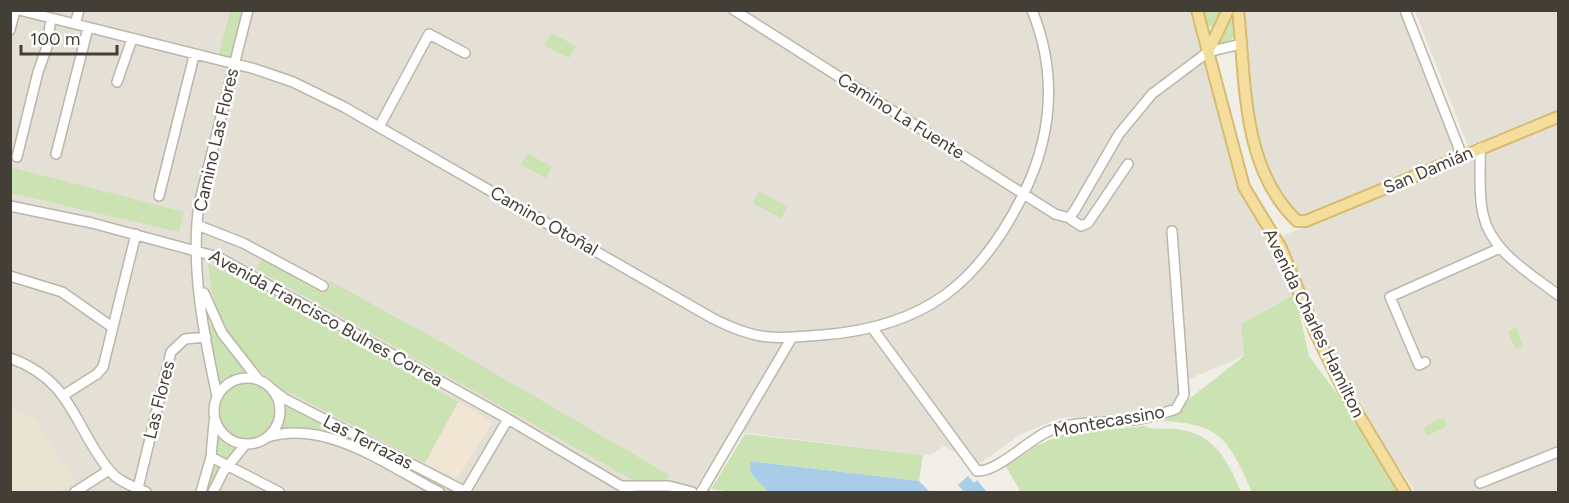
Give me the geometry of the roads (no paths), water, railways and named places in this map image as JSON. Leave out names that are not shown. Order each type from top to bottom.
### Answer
[{"type":"main road","name":"Avenida Charles Hamilton","points":[[1197,10],[1244,187],[1281,249],[1316,334],[1343,390],[1405,492]]},
{"type":"main road","points":[[1208,52],[1228,10]]},
{"type":"main road","name":"Avenida Charles Hamilton","points":[[1238,10],[1252,132],[1258,157],[1278,198],[1297,221]]},
{"type":"main road","points":[[1200,22],[1205,29],[1215,34]]},
{"type":"main road","name":"San Damián","points":[[1297,221],[1306,221],[1558,117]]},
{"type":"street","name":"Camino Otoñal","points":[[17,10],[39,13],[88,28],[234,65],[299,85],[379,127],[731,327],[757,337],[791,339],[873,329],[921,310],[962,282],[997,244],[1041,154],[1050,99],[1047,60],[1032,10]]},
{"type":"street","points":[[10,30],[17,10]]},
{"type":"street","points":[[75,24],[79,10]]},
{"type":"street","name":"Camino Las Flores","points":[[217,396],[206,337],[197,249],[197,225],[248,10]]},
{"type":"street","name":"Camino La Fuente","points":[[734,10],[1055,214],[1069,218],[1081,226],[1088,223],[1128,164]]},
{"type":"street","points":[[1405,10],[1462,156]]},
{"type":"street","points":[[17,157],[38,72],[47,47],[51,18]]},
{"type":"street","points":[[56,154],[88,28]]},
{"type":"street","points":[[379,127],[429,34],[465,53]]},
{"type":"street","points":[[117,82],[132,39]]},
{"type":"street","points":[[1069,218],[1119,134],[1135,112],[1161,85],[1208,52],[1241,44]]},
{"type":"street","points":[[159,195],[194,56]]},
{"type":"street","points":[[1480,148],[1483,215],[1492,237],[1500,248],[1558,295]]},
{"type":"street","name":"Avenida Francisco Bulnes Correa","points":[[10,206],[197,249],[246,272],[508,419],[631,492]]},
{"type":"street","points":[[197,225],[243,243],[323,286]]},
{"type":"street","name":"Montecassino","points":[[873,329],[977,471],[991,468],[1043,434],[1057,428],[1074,424],[1146,418],[1176,409],[1184,395],[1172,231]]},
{"type":"street","points":[[64,395],[100,372],[136,234]]},
{"type":"street","points":[[1425,362],[1419,365],[1390,297],[1500,248]]},
{"type":"street","name":"Camino Las Flores","points":[[199,272],[216,321],[229,344],[258,379]]},
{"type":"street","points":[[10,276],[62,292],[112,327]]},
{"type":"street","name":"Las Flores","points":[[142,490],[171,352],[184,339],[206,337]]},
{"type":"street","points":[[701,492],[791,339]]},
{"type":"street","points":[[10,358],[42,375],[64,395],[109,470],[125,483],[142,490]]},
{"type":"street","points":[[201,492],[211,457],[217,396],[232,380],[245,377],[258,379],[272,389],[278,398],[280,413],[276,428],[260,442],[245,445],[232,442],[222,434],[215,417]]},
{"type":"street","name":"Las Terrazas","points":[[272,389],[285,399],[465,492]]},
{"type":"street","points":[[465,492],[508,419]]},
{"type":"street","name":"Las Terrazas","points":[[268,437],[291,432],[332,437],[439,492]]},
{"type":"street","points":[[213,492],[228,466],[245,445]]},
{"type":"street","points":[[372,458],[378,447]]},
{"type":"street","points":[[1480,483],[1558,452]]},
{"type":"street","points":[[211,457],[279,492]]},
{"type":"street","points":[[75,492],[109,470]]},
{"type":"street","name":"Avenida Francisco Bulnes Correa","points":[[620,485],[669,486],[692,492]]},
{"type":"water","points":[[750,461],[919,481],[930,492],[768,492],[751,473]]},
{"type":"water","points":[[968,476],[974,483],[977,480],[986,491],[964,492],[958,485]]}]
